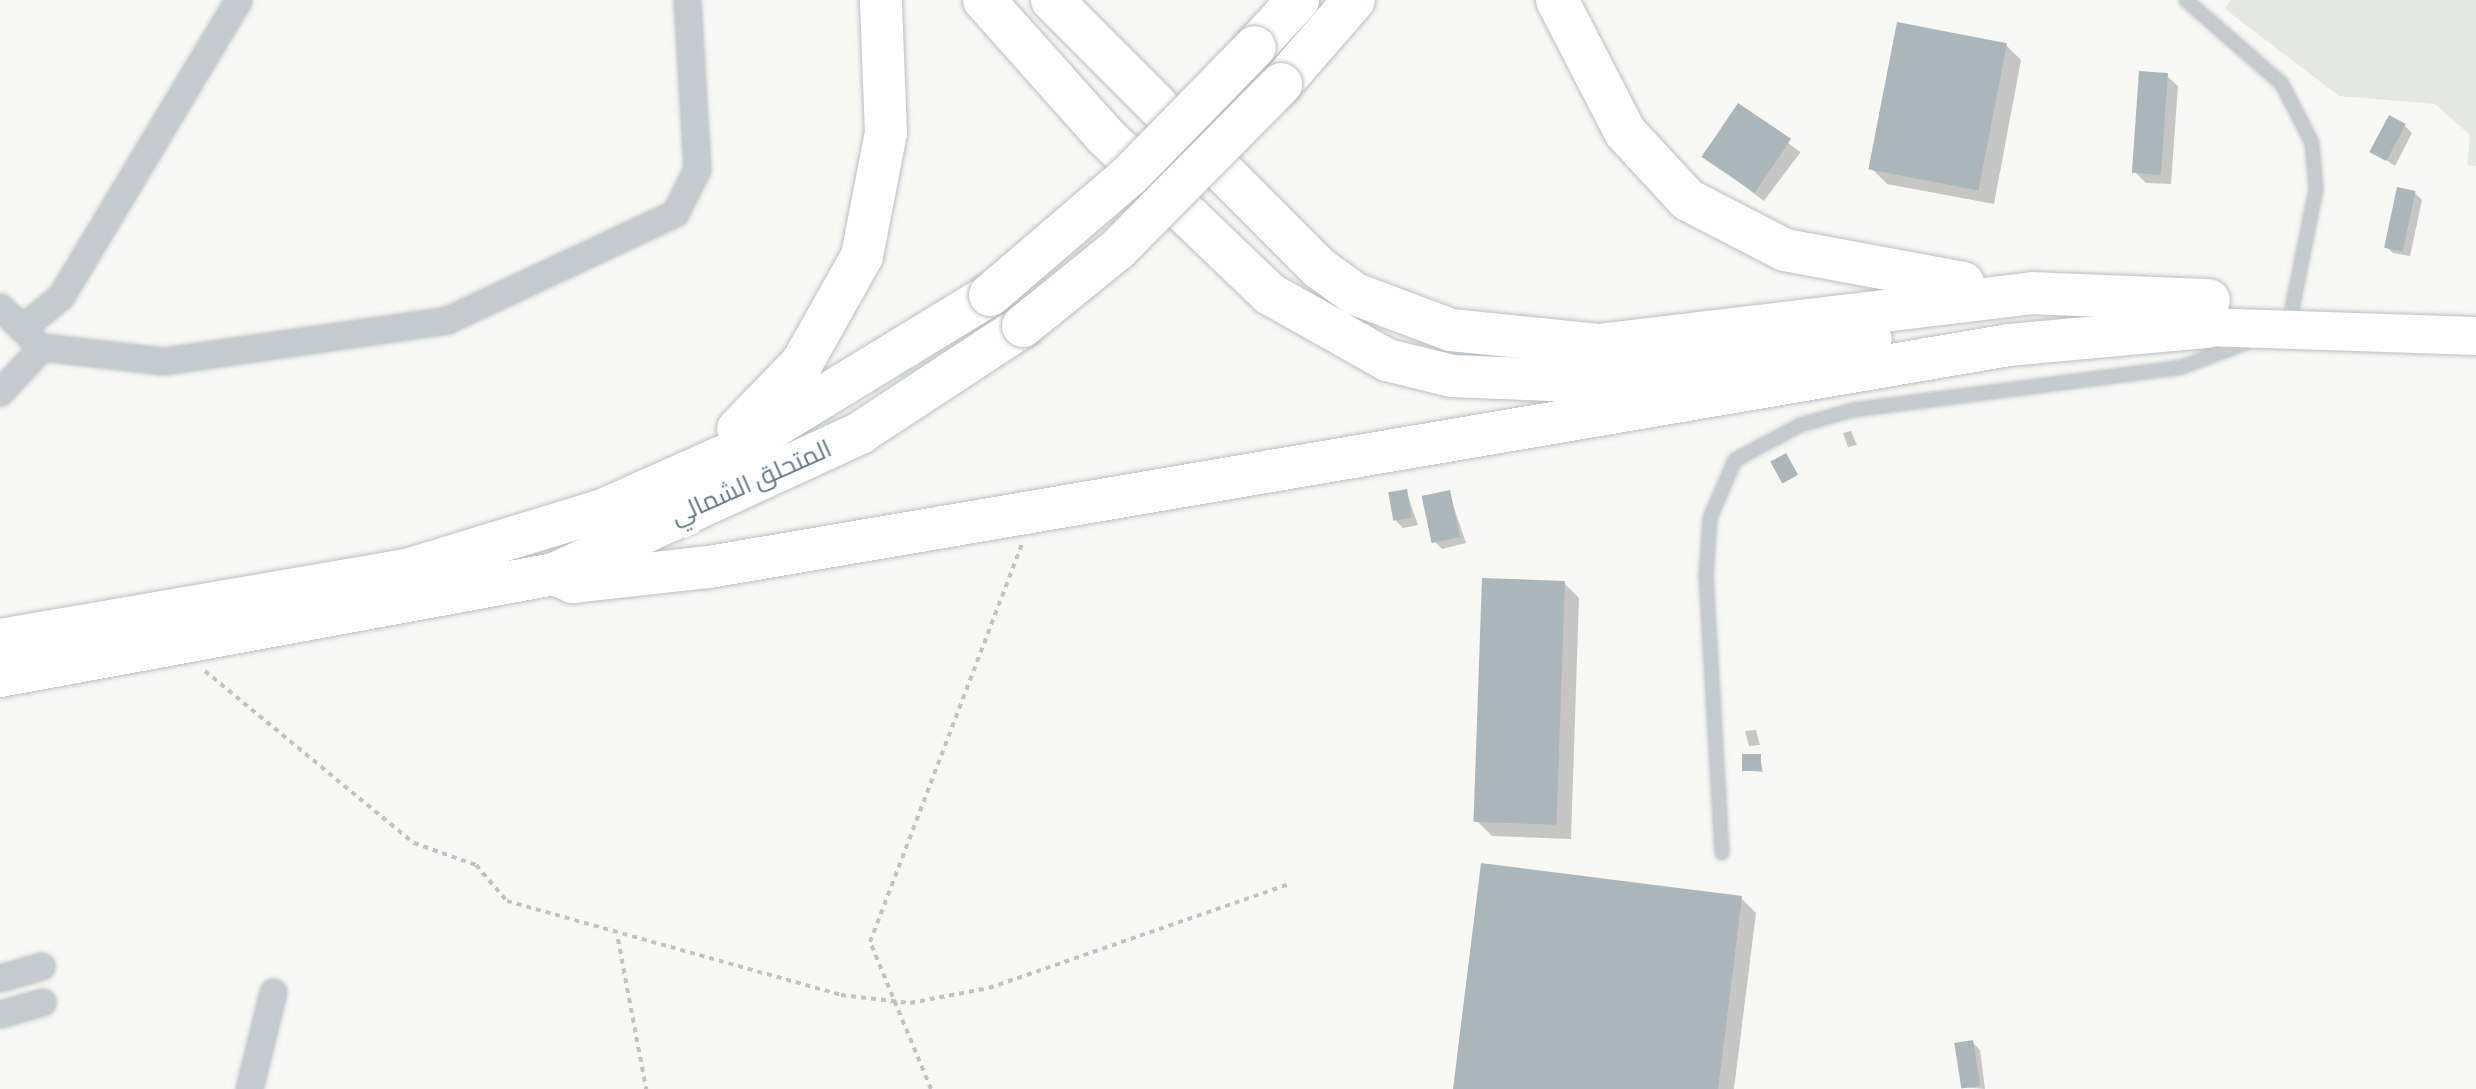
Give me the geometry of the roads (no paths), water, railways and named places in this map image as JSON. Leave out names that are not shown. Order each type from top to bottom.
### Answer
[{"type":"highway","points":[[692,474],[802,363],[862,256],[886,132],[881,0]]},
{"type":"highway","points":[[984,0],[1105,136],[1256,281],[1324,331],[1387,360],[1452,376],[1600,382],[1964,324],[2207,314]]},
{"type":"highway","points":[[1052,0],[1319,268],[1356,294],[1450,330],[1598,345],[2032,292]]},
{"type":"highway","name":"المتحلق الشمالي","points":[[0,640],[408,570],[692,474],[990,295],[1129,176],[1298,0]]},
{"type":"highway","name":"المتحلق الشمالي","points":[[0,676],[554,574],[860,432],[1023,326],[1118,248],[1281,84],[1354,0]]},
{"type":"highway","points":[[1557,0],[1646,160],[1732,229],[1820,260],[2207,314]]},
{"type":"highway","points":[[554,574],[573,582],[710,567],[2207,314]]},
{"type":"main road","points":[[2207,314],[2420,336],[2476,336]]},
{"type":"street","points":[[22,328],[61,296],[238,0]]},
{"type":"street","points":[[0,306],[42,347],[163,361],[447,320],[675,213],[697,169],[687,0]]},
{"type":"street","points":[[0,392],[42,347]]},
{"type":"street","points":[[0,978],[41,966]]},
{"type":"street","points":[[249,1089],[273,992]]},
{"type":"street","points":[[0,1014],[42,1002]]},
{"type":"lane","points":[[1722,853],[1706,577],[1710,518],[1735,460],[1800,425],[1853,410],[2182,368],[2282,320],[2316,190],[2312,143],[2282,84],[2186,0]]}]
